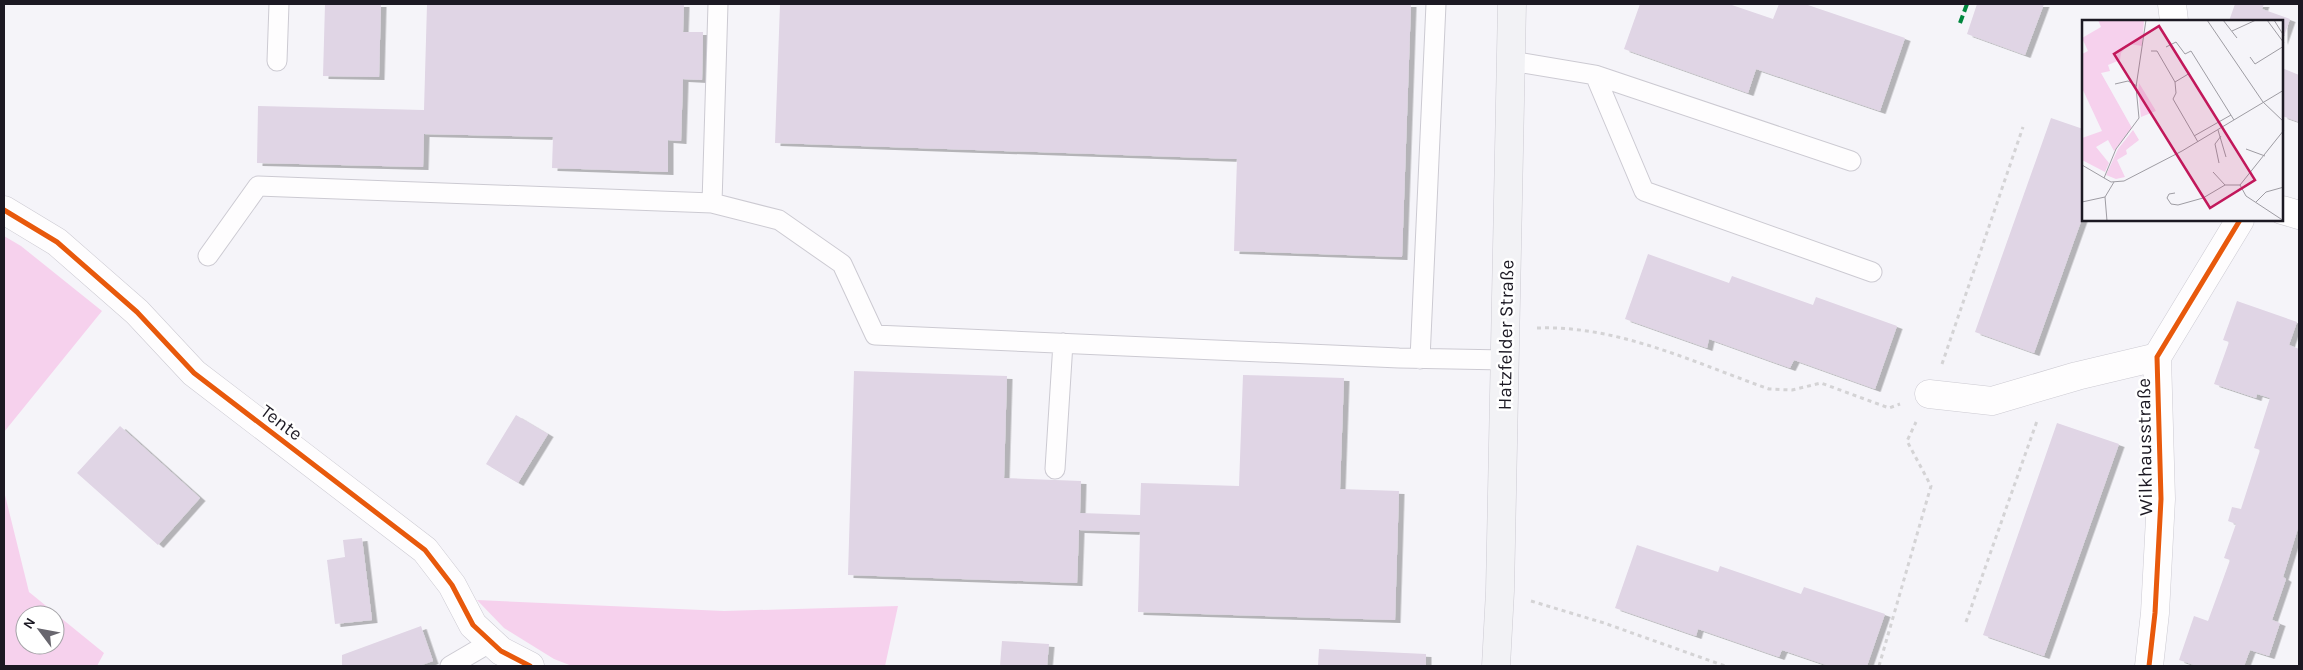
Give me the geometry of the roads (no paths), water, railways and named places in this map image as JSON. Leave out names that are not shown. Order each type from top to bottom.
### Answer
[{"type":"main road","name":"Hatzfelder Straße","points":[[1496,666],[1500,591],[1512,4]]},
{"type":"street","points":[[2172,4],[2174,20]]},
{"type":"street","name":"Tente","points":[[4,210],[57,242],[137,312],[194,374],[425,550],[452,585],[473,625],[501,651],[530,666]]},
{"type":"street","points":[[2283,210],[2299,215]]},
{"type":"street","name":"Wilkhausstraße","points":[[2149,666],[2156,613],[2161,499],[2157,357],[2239,221]]},
{"type":"street","name":"Wilkhausstraße","points":[[1929,394],[1992,402],[2077,376],[2157,357]]},
{"type":"lane","points":[[277,61],[279,4]]},
{"type":"lane","points":[[712,203],[718,4]]},
{"type":"lane","points":[[1420,359],[1436,4]]},
{"type":"lane","points":[[1511,61],[1595,74],[1851,161]]},
{"type":"lane","points":[[1595,74],[1644,191],[1872,272]]},
{"type":"lane","points":[[208,256],[258,186],[712,203],[779,220],[842,264],[875,335],[1420,359],[1505,360]]},
{"type":"lane","points":[[1055,469],[1062,343]]},
{"type":"lane","points":[[450,666],[491,642]]}]
